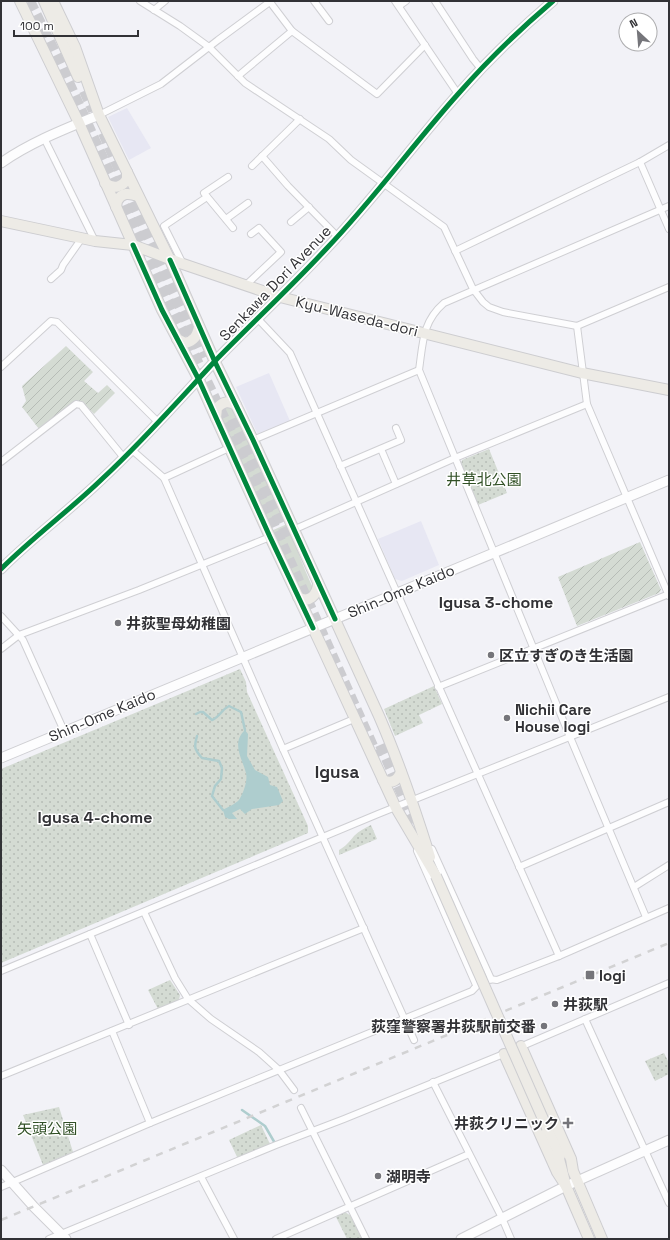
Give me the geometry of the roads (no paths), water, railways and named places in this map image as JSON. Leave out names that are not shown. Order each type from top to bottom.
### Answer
[{"type":"main road","points":[[20,1],[79,123],[162,310],[199,380],[396,808],[436,876]]},
{"type":"main road","points":[[44,1],[84,91]]},
{"type":"main road","points":[[53,1],[74,48],[99,115],[170,260],[214,362],[253,440],[379,716],[412,801],[436,876],[557,1151],[566,1186],[589,1239]]},
{"type":"main road","name":"Senkawa Dori Avenue","points":[[1,569],[82,498],[132,450],[199,380],[214,362],[338,237],[458,94],[481,69],[518,32],[553,1]]},
{"type":"main road","points":[[1,163],[19,151],[44,138],[99,115]]},
{"type":"main road","points":[[105,182],[114,187],[122,185],[127,179],[126,172]]},
{"type":"main road","points":[[116,207],[117,201],[124,194],[138,196]]},
{"type":"main road","name":"Kyu-Waseda-dori","points":[[1,222],[95,241],[133,246],[280,297],[582,373],[669,390]]},
{"type":"main road","points":[[178,339],[185,343],[193,340],[198,335],[200,327]]},
{"type":"main road","points":[[216,418],[217,408],[223,403],[227,402],[236,405]]},
{"type":"main road","name":"Shin-Ome Kaido","points":[[1,758],[669,480]]},
{"type":"main road","points":[[298,597],[305,599],[311,597],[318,590],[318,584]]},
{"type":"main road","points":[[383,780],[394,782],[401,772]]},
{"type":"main road","points":[[522,1046],[571,1159],[577,1181],[602,1239]]},
{"type":"main road","points":[[504,1054],[557,1172],[566,1186]]},
{"type":"main road","points":[[461,1239],[566,1186],[669,1140]]},
{"type":"main road","points":[[557,1151],[577,1181]]},
{"type":"main road","points":[[1,1170],[34,1207],[64,1236]]},
{"type":"street","points":[[140,1],[180,26],[209,47],[245,83],[330,139],[352,160],[444,227],[473,289],[489,307],[503,312],[576,326],[669,287]]},
{"type":"street","points":[[154,10],[166,1]]},
{"type":"street","points":[[99,115],[161,84],[271,1],[292,31],[377,94],[425,45]]},
{"type":"street","points":[[314,1],[329,21]]},
{"type":"street","points":[[406,1],[397,4],[458,94]]},
{"type":"street","points":[[435,1],[481,69]]},
{"type":"street","points":[[238,76],[292,31]]},
{"type":"street","points":[[252,166],[300,119]]},
{"type":"street","points":[[44,138],[95,241]]},
{"type":"street","points":[[455,251],[640,162],[669,146]]},
{"type":"street","points":[[262,156],[338,237]]},
{"type":"street","points":[[640,162],[669,229]]},
{"type":"street","points":[[228,177],[204,193],[233,228]]},
{"type":"street","points":[[184,264],[164,226],[207,196]]},
{"type":"street","points":[[226,219],[248,203]]},
{"type":"street","points":[[646,917],[608,829],[419,370],[424,333],[430,318],[436,309],[444,303],[473,289],[669,206]]},
{"type":"street","points":[[291,222],[309,207]]},
{"type":"street","points":[[246,285],[282,252],[259,228],[252,234]]},
{"type":"street","points":[[51,279],[61,270],[82,238]]},
{"type":"street","points":[[258,319],[290,353],[559,956]]},
{"type":"street","points":[[1,367],[51,321],[57,322],[158,422]]},
{"type":"street","points":[[438,687],[669,595],[587,404],[576,326]]},
{"type":"street","points":[[253,440],[419,370]]},
{"type":"street","points":[[1,462],[76,404],[81,404],[124,458]]},
{"type":"street","points":[[293,530],[455,458],[587,404]]},
{"type":"street","points":[[340,466],[401,440],[396,428]]},
{"type":"street","points":[[164,478],[229,448]]},
{"type":"street","points":[[381,449],[396,484]]},
{"type":"street","points":[[132,450],[164,478],[283,749],[414,1040]]},
{"type":"street","points":[[1,650],[19,635],[202,565],[270,537]]},
{"type":"street","points":[[1,616],[19,635],[41,679],[64,731]]},
{"type":"street","points":[[1,971],[323,837],[669,698]]},
{"type":"street","points":[[283,749],[354,719]]},
{"type":"street","points":[[519,867],[669,802]]},
{"type":"street","points":[[416,814],[491,979]]},
{"type":"street","points":[[403,820],[476,985]]},
{"type":"street","points":[[634,887],[669,865]]},
{"type":"street","points":[[1,1187],[150,1123],[472,991],[476,985],[491,979],[497,980],[559,956],[669,908]]},
{"type":"street","points":[[144,912],[175,978],[188,1000],[211,1019],[260,1052],[279,1070],[294,1090]]},
{"type":"street","points":[[1,1076],[364,928]]},
{"type":"street","points":[[90,934],[129,1025]]},
{"type":"street","points":[[49,1239],[64,1236],[276,1145],[504,1054],[669,983]]},
{"type":"street","points":[[585,1019],[669,1203]]},
{"type":"street","points":[[112,1031],[150,1123]]},
{"type":"street","points":[[433,1082],[502,1218],[511,1239]]},
{"type":"street","points":[[301,1108],[366,1239]]},
{"type":"street","points":[[276,1239],[469,1154]]},
{"type":"street","points":[[201,1177],[234,1239]]},
{"type":"water","points":[[245,730],[248,734],[247,756],[255,770],[268,777],[270,785],[277,787],[283,801],[279,805],[252,809],[245,814],[240,809],[232,813],[237,819],[229,819],[225,817],[223,810],[239,800],[246,783],[246,773],[238,745],[241,735]]},
{"type":"waterway","points":[[196,714],[203,712],[212,720],[229,706],[241,712],[245,730]]},
{"type":"waterway","points":[[197,736],[195,748],[199,755],[202,758],[219,761],[222,768],[221,779],[215,786],[212,796],[223,810]]},
{"type":"waterway","points":[[242,1110],[265,1126],[276,1145]]},
{"type":"tunnel","points":[[30,1],[59,60],[139,238],[253,478],[378,757]]},
{"type":"tunnel","points":[[84,91],[93,111]]},
{"type":"tunnel","points":[[103,133],[203,358]]},
{"type":"tunnel","points":[[232,419],[289,541]]},
{"type":"tunnel","points":[[380,745],[417,829]]},
{"type":"tunnel","points":[[559,1147],[573,1178]]},
{"type":"railway","points":[[1,1220],[669,943]]},
{"type":"place","name":"井荻聖母幼稚園","points":[[118,623]]},
{"type":"place","name":"区立すぎのき生活園","points":[[491,655]]},
{"type":"place","name":"Nichii Care House Iogi","points":[[507,718]]},
{"type":"place","name":"Iogi","points":[[590,975]]},
{"type":"place","name":"井荻駅","points":[[555,1004]]},
{"type":"place","name":"荻窪警察署井荻駅前交番","points":[[544,1026]]},
{"type":"place","name":"井荻クリニック","points":[[568,1123]]},
{"type":"place","name":"湖明寺","points":[[378,1176]]},
{"type":"district","name":"Igusa 3-chome","points":[[496,602]]},
{"type":"district","name":"Igusa","points":[[337,772]]},
{"type":"district","name":"Igusa 4-chome","points":[[95,817]]},
{"type":"park label","name":"井草北公園","points":[[484,479]]},
{"type":"park label","name":"矢頭公園","points":[[47,1128]]}]
